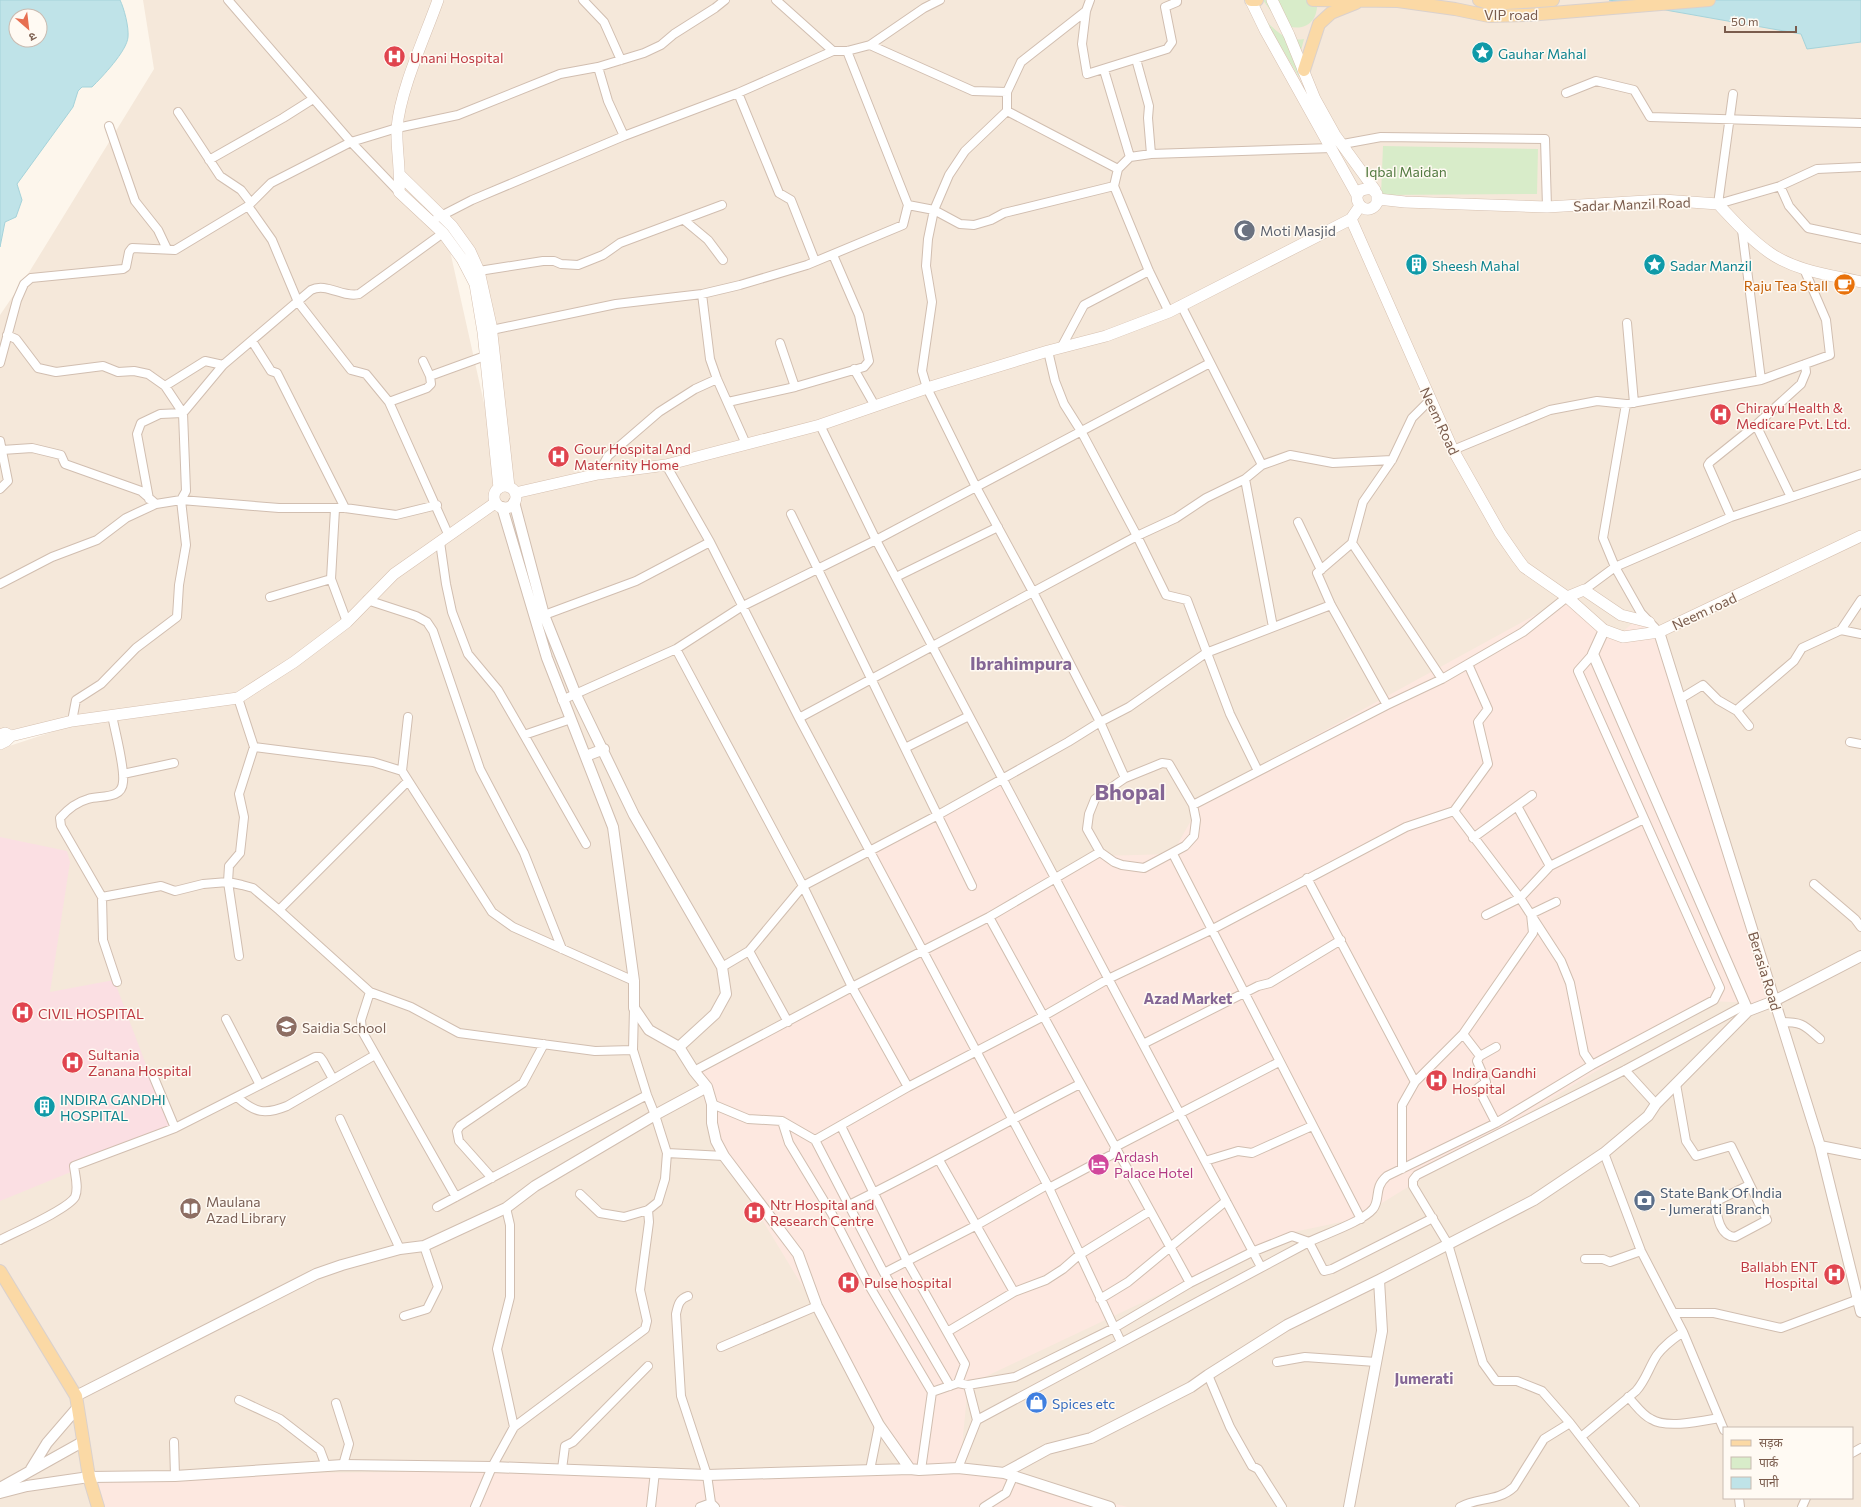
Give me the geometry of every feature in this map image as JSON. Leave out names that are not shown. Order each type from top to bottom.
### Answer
[{"type":"main road","points":[[0,744],[11,736],[72,721],[238,698],[294,662],[347,622],[394,574],[444,539],[499,505],[510,506],[479,271],[470,252],[452,226],[436,219],[399,192],[401,176],[397,128],[405,89],[438,0]]},
{"type":"main road","points":[[1258,0],[1251,0],[1265,30],[1337,146],[1376,194],[1375,206],[1371,208],[1367,209],[1360,206],[1357,201],[1357,195],[1337,146],[1335,135],[1315,99],[1304,70],[1272,0]]},
{"type":"main road","name":"VIP road","points":[[1313,0],[1398,1],[1454,9],[1489,16],[1528,15],[1708,0]]},
{"type":"main road","name":"VIP road","points":[[1479,0],[1491,4],[1553,0]]},
{"type":"main road","points":[[1304,70],[1319,24],[1331,13],[1360,1]]},
{"type":"main road","points":[[401,176],[436,219],[443,233],[462,259],[475,284],[487,331],[485,356],[509,492]]},
{"type":"main road","points":[[1357,195],[1361,190],[1366,188],[1376,194]]},
{"type":"main road","name":"Sadar Manzil Road","points":[[1376,194],[1405,202],[1547,207],[1663,200],[1718,204]]},
{"type":"main road","points":[[1718,204],[1742,230],[1771,253],[1804,269],[1861,282]]},
{"type":"main road","points":[[499,505],[495,493],[509,492],[598,474],[666,465],[820,425],[927,388],[1048,351],[1106,336],[1169,312],[1351,219],[1360,206]]},
{"type":"main road","name":"Neem Road","points":[[1351,219],[1453,450],[1500,533],[1524,567],[1567,597]]},
{"type":"main road","name":"Neem road","points":[[1567,597],[1604,630],[1623,637],[1659,632],[1861,536]]},
{"type":"main road","points":[[1567,597],[1584,590],[1621,615],[1649,622]]},
{"type":"main road","points":[[0,734],[5,733],[11,736]]},
{"type":"main road","points":[[1,1275],[77,1402],[89,1477],[98,1507]]},
{"type":"street","points":[[228,0],[351,142],[399,192]]},
{"type":"street","points":[[583,0],[604,22],[621,60]]},
{"type":"street","points":[[0,363],[7,335],[24,284],[31,278],[123,269],[126,267],[129,252],[132,248],[175,250],[250,205],[271,183],[351,142],[397,128],[458,115],[560,74],[598,68],[661,45],[674,34],[710,12],[725,0]]},
{"type":"street","points":[[776,0],[834,51]]},
{"type":"street","points":[[436,219],[472,200],[624,136],[738,93],[834,51],[847,51],[870,45],[924,8],[940,0]]},
{"type":"street","points":[[1090,0],[1086,12],[1082,44],[1087,74],[1104,70],[1166,49],[1172,42],[1165,6],[1177,2],[1177,0]]},
{"type":"street","points":[[1086,12],[1021,62],[1007,92],[1008,110],[965,151],[949,175],[934,210],[928,238],[926,266],[932,302],[922,371],[927,388],[976,487],[1033,592],[1100,722],[1125,778]]},
{"type":"street","points":[[870,45],[973,91],[1007,92]]},
{"type":"street","points":[[487,331],[616,304],[702,294],[740,285],[815,262],[903,225],[908,205],[847,51]]},
{"type":"street","points":[[1136,59],[1149,106],[1148,118],[1151,154]]},
{"type":"street","points":[[598,68],[608,101],[624,136]]},
{"type":"street","points":[[1104,70],[1130,158]]},
{"type":"street","points":[[1566,93],[1596,81],[1634,90],[1650,117],[1861,123]]},
{"type":"street","points":[[738,93],[779,193],[791,200],[815,262]]},
{"type":"street","points":[[1733,94],[1731,120],[1718,204],[1780,186],[1817,169],[1861,167]]},
{"type":"street","points":[[209,160],[283,118],[313,99]]},
{"type":"street","points":[[1008,110],[1118,169]]},
{"type":"street","points":[[178,112],[220,176],[241,190],[272,240],[298,302],[350,370],[366,374],[389,402],[437,505],[444,539],[446,584],[452,612],[468,654],[498,690],[586,844]]},
{"type":"street","points":[[109,126],[135,201],[158,230],[167,249]]},
{"type":"street","points":[[1169,312],[1149,271],[1114,186],[1118,169],[1130,158],[1151,154],[1337,146],[1381,137],[1544,139],[1547,207]]},
{"type":"street","points":[[908,205],[934,210],[960,224],[974,225],[991,220],[1004,213],[1114,186]]},
{"type":"street","points":[[1780,186],[1789,206],[1808,228],[1861,239]]},
{"type":"street","points":[[479,271],[543,261],[578,265],[603,256],[610,249],[620,243],[722,206]]},
{"type":"street","points":[[684,220],[708,240],[723,260]]},
{"type":"street","points":[[1742,230],[1761,380]]},
{"type":"street","points":[[150,499],[137,434],[141,423],[160,414],[183,412],[223,365],[315,288],[322,288],[354,295],[359,294],[443,233]]},
{"type":"street","points":[[728,402],[779,392],[864,367],[868,364],[869,361],[859,315],[833,255]]},
{"type":"street","points":[[1453,450],[1550,410],[1598,401],[1630,404],[1761,380],[1830,355],[1826,320],[1804,269]]},
{"type":"street","points":[[1061,348],[1084,305],[1149,271]]},
{"type":"street","points":[[702,294],[710,359],[717,379],[746,444]]},
{"type":"street","points":[[1181,305],[1262,465]]},
{"type":"street","points":[[1627,323],[1630,404],[1603,538],[1614,567],[1641,613],[1659,632]]},
{"type":"street","points":[[7,335],[16,339],[38,368],[56,372],[103,366],[118,372],[134,371],[148,374],[165,386],[183,412],[186,491],[181,500],[186,545],[179,585],[177,617],[136,648],[101,684],[76,700],[72,721]]},
{"type":"street","points":[[252,341],[271,371],[277,372],[345,508]]},
{"type":"street","points":[[780,343],[795,387]]},
{"type":"street","points":[[1048,351],[1054,381],[1064,404],[1081,431],[1137,536],[1166,595],[1187,600],[1230,714],[1258,771]]},
{"type":"street","points":[[430,376],[485,356]]},
{"type":"street","points":[[165,386],[205,361],[223,365]]},
{"type":"street","points":[[389,402],[427,388],[431,384],[430,376],[423,361]]},
{"type":"street","points":[[562,700],[676,649],[742,607],[817,568],[876,540],[1210,363]]},
{"type":"street","points":[[1730,517],[1708,465],[1756,425],[1801,384],[1806,372],[1805,364]]},
{"type":"street","points":[[854,369],[875,406]]},
{"type":"street","points":[[598,474],[608,456],[659,412],[695,389],[717,379]]},
{"type":"street","points":[[1387,705],[1331,605],[1317,573],[1352,543],[1363,502],[1392,460],[1412,418],[1430,400]]},
{"type":"street","points":[[820,425],[876,540],[1056,878],[1260,1267]]},
{"type":"street","points":[[1756,425],[1791,498]]},
{"type":"street","points":[[0,442],[8,481],[0,489]]},
{"type":"street","points":[[2,450],[32,448],[61,456],[65,464],[141,491],[156,504]]},
{"type":"street","points":[[799,718],[1137,536],[1176,518],[1206,498],[1245,479],[1262,465],[1290,455],[1333,463],[1392,460]]},
{"type":"street","points":[[666,465],[710,542],[868,850],[1048,1186],[1121,1342]]},
{"type":"street","points":[[1584,590],[1614,567],[1730,517],[1861,474]]},
{"type":"street","points":[[1245,479],[1273,627]]},
{"type":"street","points":[[509,492],[544,615],[576,695],[604,750],[634,815],[722,967],[726,994],[715,1014],[679,1047]]},
{"type":"street","points":[[0,584],[52,557],[96,540],[126,518],[156,504],[181,500],[279,508],[345,508],[396,515],[437,505]]},
{"type":"street","points":[[499,505],[534,618],[562,700],[586,756],[613,827],[634,981],[633,1050],[646,1095],[655,1115],[667,1153],[665,1179],[658,1202],[648,1210],[624,1216],[600,1213],[580,1194]]},
{"type":"street","points":[[335,509],[331,578],[347,622]]},
{"type":"street","points":[[791,514],[972,886]]},
{"type":"street","points":[[1298,522],[1321,570]]},
{"type":"street","points":[[896,577],[998,528]]},
{"type":"street","points":[[534,618],[636,581],[710,542]]},
{"type":"street","points":[[1352,543],[1442,679]]},
{"type":"street","points":[[270,597],[331,578]]},
{"type":"street","points":[[1193,805],[1387,705],[1442,679],[1523,632],[1567,597]]},
{"type":"street","points":[[367,600],[416,616],[427,622],[433,631],[480,769],[524,853],[562,949]]},
{"type":"street","points":[[1737,711],[1794,662],[1802,648],[1841,630],[1861,600]]},
{"type":"street","points":[[722,967],[749,951],[803,886],[868,850],[938,816],[1002,778],[1068,742],[1100,722],[1129,707],[1206,653],[1331,605]]},
{"type":"street","points":[[977,1420],[1260,1267],[1309,1242],[1361,1219],[1374,1208],[1378,1187],[1381,1181],[1402,1169],[1496,1123],[1592,1066],[1714,1000],[1720,988],[1578,671],[1593,654],[1604,630]]},
{"type":"street","points":[[1841,630],[1861,634]]},
{"type":"street","name":"Berasia Road","points":[[1659,632],[1820,1146],[1861,1312]]},
{"type":"street","points":[[676,649],[803,886],[852,987],[908,1088]]},
{"type":"street","points":[[1593,654],[1746,1008]]},
{"type":"street","points":[[815,1140],[908,1088],[1042,1017],[1108,979],[1211,930],[1406,827],[1454,811],[1488,764],[1478,722],[1488,709],[1468,664]]},
{"type":"street","points":[[1680,699],[1703,685],[1718,700],[1737,711],[1750,726]]},
{"type":"street","points":[[238,698],[254,747],[239,794],[244,817],[240,853],[229,866],[228,882],[239,956]]},
{"type":"street","points":[[112,715],[123,774],[122,787],[118,793],[88,799],[76,804],[60,818],[61,826],[102,897],[103,940],[117,982]]},
{"type":"street","points":[[905,748],[969,716]]},
{"type":"street","points":[[408,717],[402,771],[492,912],[513,927],[634,981]]},
{"type":"street","points":[[524,735],[571,719]]},
{"type":"street","points":[[1850,742],[1861,744]]},
{"type":"street","points":[[254,747],[373,762],[402,771]]},
{"type":"street","points":[[586,756],[604,750]]},
{"type":"street","points":[[123,774],[174,763]]},
{"type":"street","points":[[1162,763],[1169,764],[1193,805],[1196,820],[1194,836],[1185,846],[1173,854],[1144,868],[1122,866],[1100,852],[1087,829],[1089,814],[1095,799],[1125,778],[1162,763]]},
{"type":"street","points":[[279,910],[408,781]]},
{"type":"street","points":[[1473,838],[1532,795]]},
{"type":"street","points":[[1517,806],[1550,866]]},
{"type":"street","points":[[1454,811],[1520,898],[1561,960],[1570,983],[1584,1053],[1592,1066]]},
{"type":"street","points":[[1486,915],[1520,898],[1550,866],[1644,819]]},
{"type":"street","points":[[694,1071],[852,987],[989,917],[1100,852]]},
{"type":"street","points":[[1173,854],[1243,993],[1361,1219]]},
{"type":"street","points":[[1307,878],[1415,1082]]},
{"type":"street","points":[[102,897],[161,886],[175,892],[203,884],[228,882],[252,888],[279,910],[370,992],[411,1007],[459,1033],[595,1051],[633,1050]]},
{"type":"street","points":[[1814,884],[1855,919],[1861,927]]},
{"type":"street","points":[[1531,914],[1556,902]]},
{"type":"street","points":[[1402,1169],[1402,1105],[1415,1082],[1463,1034],[1533,933],[1531,914]]},
{"type":"street","points":[[989,917],[1042,1017],[1190,1283]]},
{"type":"street","points":[[1143,1044],[1243,993],[1258,986],[1270,983],[1341,940]]},
{"type":"street","points":[[749,951],[788,1022]]},
{"type":"street","points":[[1635,1507],[1570,1423],[1542,1391],[1517,1381],[1496,1381],[1483,1363],[1448,1244],[1413,1186],[1414,1180],[1417,1175],[1746,1008],[1774,1001],[1861,956]]},
{"type":"street","points":[[370,992],[361,1020],[362,1031],[456,1197]]},
{"type":"street","points":[[634,1008],[649,1030],[679,1047],[707,1088],[712,1104],[712,1123],[716,1140],[724,1156],[798,1254],[817,1306],[879,1425],[910,1469]]},
{"type":"street","points":[[1008,1475],[1048,1449],[1091,1438],[1191,1388],[1208,1375],[1287,1325],[1534,1200],[1604,1153],[1648,1116],[1656,1104],[1746,1008]]},
{"type":"street","points":[[226,1019],[260,1085]]},
{"type":"street","points":[[1781,1022],[1796,1022],[1804,1024],[1820,1038]]},
{"type":"street","points":[[1463,1034],[1480,1056]]},
{"type":"street","points":[[492,1178],[459,1140],[457,1131],[460,1126],[524,1083],[544,1044]]},
{"type":"street","points":[[1496,1047],[1480,1056],[1477,1061],[1486,1082],[1478,1088],[1496,1123]]},
{"type":"street","points":[[237,1097],[247,1105],[265,1112],[287,1106],[375,1055]]},
{"type":"street","points":[[0,1240],[59,1210],[74,1197],[77,1189],[74,1166],[175,1128],[315,1057],[320,1057],[324,1061],[333,1079]]},
{"type":"street","points":[[884,1273],[1048,1186],[1113,1154],[1115,1146],[1279,1062]]},
{"type":"street","points":[[1625,1070],[1656,1104]]},
{"type":"street","points":[[152,1073],[175,1128]]},
{"type":"street","points":[[849,1205],[939,1160],[1011,1119],[1080,1084]]},
{"type":"street","points":[[1676,1084],[1686,1141],[1696,1156],[1731,1146],[1767,1220],[1735,1237],[1730,1237],[1721,1226],[1716,1213],[1715,1202],[1749,1184]]},
{"type":"street","points":[[32,1485],[31,1469],[47,1443],[77,1402],[316,1274],[342,1265],[400,1249],[424,1246],[506,1208],[535,1186],[655,1115],[707,1088]]},
{"type":"street","points":[[437,1207],[646,1095]]},
{"type":"street","points":[[712,1104],[748,1119],[782,1121],[815,1140],[884,1273],[954,1385]]},
{"type":"street","points":[[340,1119],[400,1249]]},
{"type":"street","points":[[782,1121],[789,1143],[832,1214],[867,1282],[932,1392],[921,1470]]},
{"type":"street","points":[[842,1126],[907,1261],[965,1364],[954,1385]]},
{"type":"street","points":[[1205,1161],[1238,1151],[1252,1153],[1312,1126]]},
{"type":"street","points":[[1820,1146],[1861,1154]]},
{"type":"street","points":[[667,1153],[724,1156]]},
{"type":"street","points":[[1604,1153],[1641,1251],[1683,1332],[1723,1428]]},
{"type":"street","points":[[939,1160],[1014,1292]]},
{"type":"street","points":[[1100,1299],[1128,1282],[1226,1202]]},
{"type":"street","points":[[506,1208],[510,1226],[510,1297],[498,1349],[514,1426]]},
{"type":"street","points":[[475,1507],[492,1466],[514,1426],[645,1329],[647,1321],[640,1290],[649,1222],[648,1210]]},
{"type":"street","points":[[947,1332],[1014,1292],[1046,1280],[1063,1269],[1080,1255],[1150,1211]]},
{"type":"street","points":[[932,1392],[954,1385],[968,1385],[1015,1377],[1114,1328],[1190,1283],[1252,1252],[1292,1236],[1309,1242],[1324,1271],[1332,1269],[1433,1218]]},
{"type":"street","points":[[404,1316],[427,1308],[438,1287],[424,1246]]},
{"type":"street","points":[[1585,1259],[1603,1258],[1610,1262],[1641,1251]]},
{"type":"street","points":[[1349,1507],[1382,1331],[1378,1280]]},
{"type":"street","points":[[688,1296],[683,1298],[678,1304],[676,1314],[681,1396],[707,1474],[713,1505],[700,1507]]},
{"type":"street","points":[[1674,1313],[1714,1313],[1781,1328],[1858,1299]]},
{"type":"street","points":[[720,1347],[817,1306]]},
{"type":"street","points":[[1580,1436],[1643,1383],[1663,1347],[1683,1332]]},
{"type":"street","points":[[1277,1362],[1305,1357],[1376,1362]]},
{"type":"street","points":[[562,1469],[565,1446],[573,1442],[648,1366]]},
{"type":"street","points":[[1208,1375],[1230,1428],[1252,1466],[1258,1469],[1282,1507]]},
{"type":"street","points":[[958,1468],[977,1420],[968,1385]]},
{"type":"street","points":[[1628,1397],[1651,1420],[1662,1423],[1679,1424],[1719,1418]]},
{"type":"street","points":[[239,1400],[280,1419],[320,1450],[326,1466]]},
{"type":"street","points":[[336,1403],[349,1444],[343,1465]]},
{"type":"street","points":[[1460,1507],[1466,1504],[1499,1497],[1508,1493],[1514,1487],[1544,1439],[1570,1423]]},
{"type":"street","points":[[870,1470],[879,1425]]},
{"type":"street","points":[[0,1488],[31,1469],[84,1441]]},
{"type":"street","points":[[174,1442],[175,1476]]},
{"type":"street","points":[[0,1492],[32,1485],[89,1477],[175,1476],[343,1465],[492,1466],[707,1474],[958,1468],[1008,1475],[1110,1507]]},
{"type":"street","points":[[651,1507],[655,1472]]},
{"type":"street","points":[[984,1507],[1006,1493],[1008,1475]]},
{"type":"shaded area","points":[[143,0],[1861,0],[1861,1507],[0,1507],[0,749],[95,718],[0,731],[0,315],[28,274],[154,69]],"holes":[[[446,233],[478,285],[503,488]]]},
{"type":"shaded area","name":"Azad Market","points":[[1566,598],[1619,635],[1643,614],[1659,632],[1775,1004],[1710,1001],[1369,1211],[1360,1218],[1289,1233],[968,1385],[960,1467],[1128,1507],[103,1507],[88,1475],[912,1467],[723,1155],[694,1071],[918,953],[870,849],[1003,780],[1056,881],[1100,856],[1172,854],[1205,796]]},
{"type":"shaded area","name":"Sultania Zanana Hospital","points":[[0,837],[67,851],[70,862],[50,992],[114,980],[171,1131],[0,1201]]},
{"type":"green space","points":[[1263,0],[1318,0],[1314,18],[1307,25],[1299,28],[1285,25],[1281,22]]},
{"type":"green space","points":[[1265,20],[1282,35],[1292,39],[1304,39],[1298,62],[1299,77]]},
{"type":"green space","name":"Iqbal Maidan","points":[[1383,146],[1538,149],[1537,194],[1381,195]]},
{"type":"water","points":[[0,0],[120,0],[127,23],[127,43],[113,64],[92,87],[82,87],[78,91],[73,107],[17,184],[22,200],[16,217],[5,222],[0,247]]},
{"type":"water","points":[[1609,0],[1861,0],[1861,42],[1807,49],[1801,34]]},
{"type":"place","name":"Gauhar Mahal","points":[[1482,53]]},
{"type":"place","name":"Unani Hospital","points":[[394,57]]},
{"type":"place","name":"Moti Masjid","points":[[1244,230]]},
{"type":"place","name":"Sheesh Mahal","points":[[1417,265]]},
{"type":"place","name":"Sadar Manzil","points":[[1654,265]]},
{"type":"place","name":"Raju Tea Stall","points":[[1844,285]]},
{"type":"place","name":"Chirayu Health & Medicare Pvt. Ltd.","points":[[1720,415]]},
{"type":"place","name":"Gour Hospital And Maternity Home","points":[[559,456]]},
{"type":"place","name":"CIVIL HOSPITAL","points":[[23,1013]]},
{"type":"place","name":"Saidia School","points":[[287,1027]]},
{"type":"place","name":"Sultania Zanana Hospital","points":[[72,1062]]},
{"type":"place","name":"Indira Gandhi Hospital","points":[[1436,1080]]},
{"type":"place","name":"INDIRA GANDHI HOSPITAL","points":[[44,1107]]},
{"type":"place","name":"Ardash Palace Hotel","points":[[1098,1164]]},
{"type":"place","name":"State Bank Of India - Jumerati Branch","points":[[1644,1200]]},
{"type":"place","name":"Maulana Azad Library","points":[[191,1209]]},
{"type":"place","name":"Ntr Hospital and Research Centre","points":[[755,1212]]},
{"type":"place","name":"Ballabh ENT Hospital","points":[[1834,1274]]},
{"type":"place","name":"Pulse hospital","points":[[849,1282]]},
{"type":"place","name":"Spices etc","points":[[1037,1403]]},
{"type":"district","name":"Ibrahimpura","points":[[1021,663]]},
{"type":"district","name":"Bhopal","points":[[1130,791]]},
{"type":"district","name":"Azad Market","points":[[1188,998]]},
{"type":"district","name":"Jumerati","points":[[1424,1378]]}]
